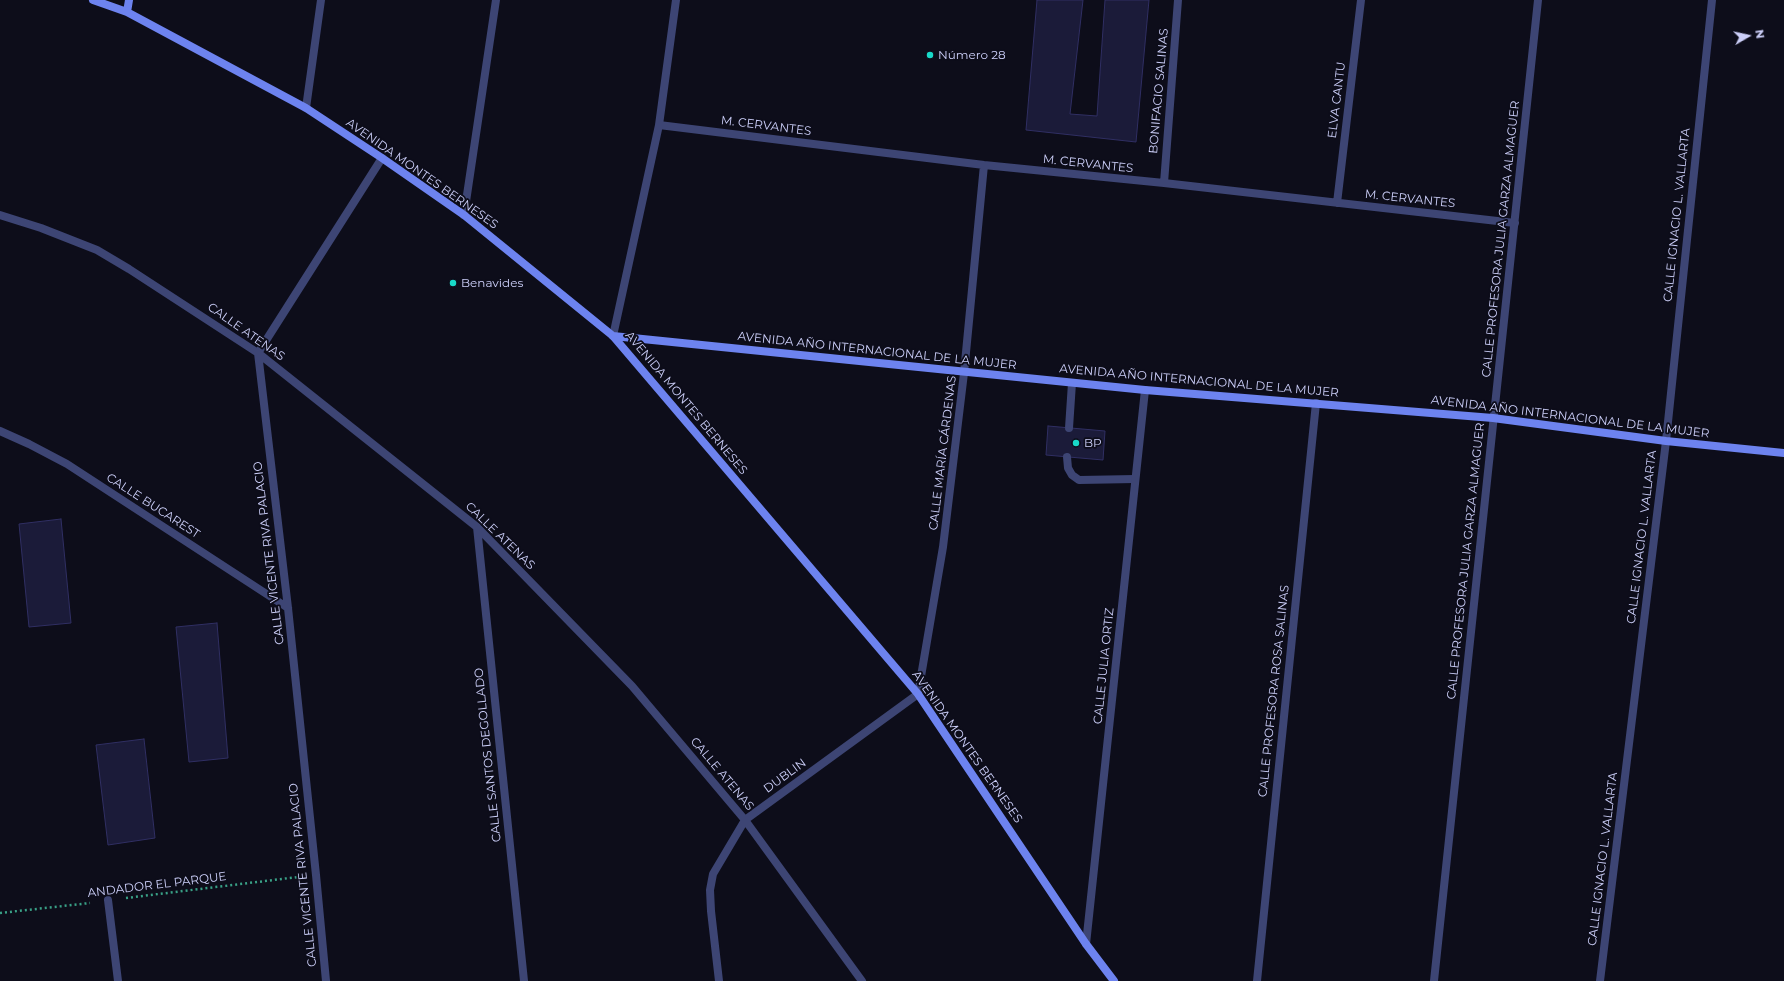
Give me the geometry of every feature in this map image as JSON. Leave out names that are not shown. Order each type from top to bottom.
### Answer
[{"type":"street","name":"AVENIDA MONTES BERNESES","points":[[93,0],[127,12],[306,108],[382,158],[464,216],[613,336],[918,694],[1086,944],[1114,981]]},
{"type":"street","points":[[127,12],[129,0]]},
{"type":"street","points":[[306,108],[321,0]]},
{"type":"street","points":[[464,216],[496,0]]},
{"type":"street","points":[[613,336],[658,125],[676,0]]},
{"type":"street","name":"BONIFACIO SALINAS","points":[[1164,183],[1178,0]]},
{"type":"street","name":"ELVA CANTU","points":[[1337,203],[1361,0]]},
{"type":"street","name":"CALLE PROFESORA JULIA GARZA ALMAGUER","points":[[1434,981],[1538,0]]},
{"type":"street","name":"CALLE IGNACIO L. VALLARTA","points":[[1600,981],[1666,441],[1712,0]]},
{"type":"street","name":"M. CERVANTES","points":[[658,125],[984,165],[1164,183],[1515,223]]},
{"type":"street","points":[[258,353],[382,158]]},
{"type":"street","name":"CALLE MARÍA CÁRDENAS","points":[[918,694],[943,547],[964,373],[984,165]]},
{"type":"street","name":"CALLE ATENAS","points":[[0,215],[41,228],[97,250],[129,269],[258,353],[477,527],[632,686],[745,820],[862,981]]},
{"type":"street","name":"AVENIDA AÑO INTERNACIONAL DE LA MUJER","points":[[613,336],[964,373],[1145,390],[1493,418],[1666,441],[1784,453]]},
{"type":"street","name":"CALLE VICENTE RIVA PALACIO","points":[[258,353],[288,608],[326,981]]},
{"type":"street","points":[[1069,428],[1072,383]]},
{"type":"street","name":"CALLE JULIA ORTIZ","points":[[1086,944],[1145,390]]},
{"type":"street","name":"CALLE PROFESORA ROSA SALINAS","points":[[1256,981],[1316,403]]},
{"type":"street","name":"CALLE BUCAREST","points":[[0,431],[67,464],[288,608]]},
{"type":"street","points":[[1067,457],[1068,468],[1072,475],[1079,480],[1136,479]]},
{"type":"street","name":"CALLE SANTOS DEGOLLADO","points":[[477,527],[524,981]]},
{"type":"street","name":"DUBLIN","points":[[719,981],[710,890],[713,874],[745,820],[918,694]]},
{"type":"street","points":[[108,900],[118,981]]},
{"type":"path","name":"ANDADOR EL PARQUE","points":[[0,913],[316,875]]},
{"type":"building","points":[[1037,0],[1083,0],[1070,114],[1097,116],[1105,0],[1149,0],[1136,142],[1026,130]]},
{"type":"building","name":"BP","points":[[1048,426],[1105,431],[1103,460],[1046,455]]},
{"type":"building","points":[[61,519],[71,623],[29,627],[19,524]]},
{"type":"building","points":[[217,623],[228,758],[189,762],[176,627]]},
{"type":"building","points":[[144,739],[155,838],[108,845],[96,745]]},
{"type":"place","name":"Número 28","points":[[930,55]]},
{"type":"place","name":"Benavides","points":[[453,283]]},
{"type":"place","name":"BP","points":[[1076,443]]}]
